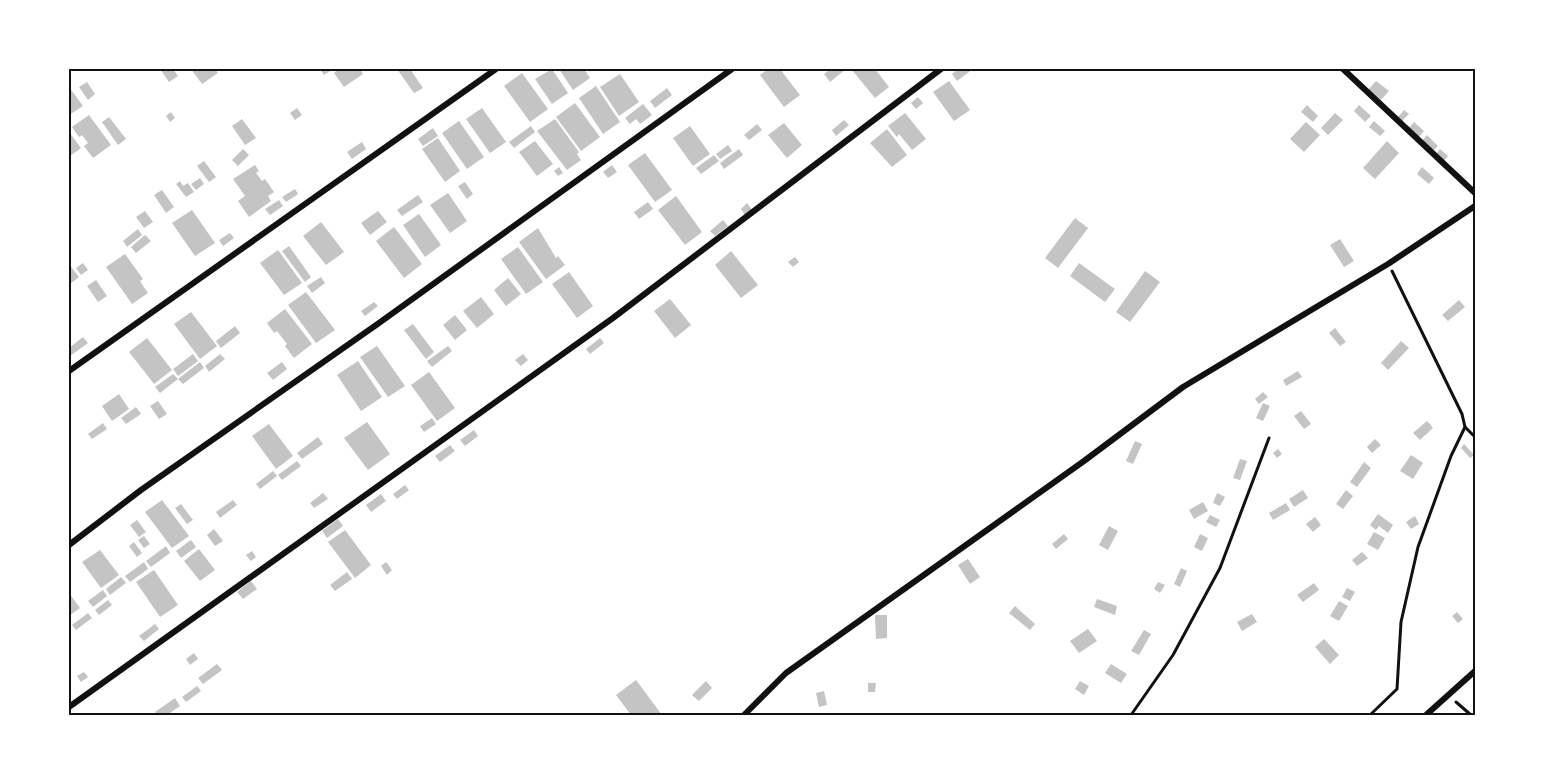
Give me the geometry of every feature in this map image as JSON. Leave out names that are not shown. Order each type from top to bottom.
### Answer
[{"type":"street","points":[[69,371],[496,69]]},
{"type":"street","points":[[70,541],[388,317],[732,69]]},
{"type":"street","points":[[69,707],[613,318],[941,69]]},
{"type":"street","points":[[1343,69],[1475,193]]},
{"type":"street","points":[[744,715],[786,674],[1084,462],[1183,387],[1388,264],[1475,206]]},
{"type":"street","points":[[1426,715],[1475,671]]},
{"type":"path","points":[[1388,264],[1462,414],[1465,427],[1475,437]]},
{"type":"path","points":[[1370,715],[1397,689],[1401,622],[1418,547],[1451,456],[1465,427]]},
{"type":"path","points":[[1131,715],[1173,655],[1220,568],[1269,438]]},
{"type":"path","points":[[1448,695],[1471,715]]},
{"type":"building","points":[[160,69],[173,69],[178,76],[169,82]]},
{"type":"building","points":[[191,69],[215,69],[218,73],[202,84]]},
{"type":"building","points":[[320,69],[333,69],[324,75]]},
{"type":"building","points":[[339,69],[360,69],[363,74],[344,87],[334,73]]},
{"type":"building","points":[[397,69],[410,69],[423,88],[414,93]]},
{"type":"building","points":[[552,69],[568,93],[552,104],[535,79]]},
{"type":"building","points":[[559,69],[584,69],[590,78],[573,90]]},
{"type":"building","points":[[768,69],[780,69],[800,95],[784,107],[760,75]]},
{"type":"building","points":[[831,69],[846,69],[830,82],[824,74]]},
{"type":"building","points":[[875,69],[889,87],[875,98],[852,70]]},
{"type":"building","points":[[958,69],[973,69],[957,81],[952,74]]},
{"type":"building","points":[[522,73],[548,109],[530,122],[504,86]]},
{"type":"building","points":[[620,74],[639,102],[619,116],[600,87]]},
{"type":"building","points":[[949,81],[970,110],[954,121],[933,92]]},
{"type":"building","points":[[1376,81],[1389,91],[1381,100],[1368,90]]},
{"type":"building","points":[[87,82],[95,94],[88,100],[79,87]]},
{"type":"building","points":[[596,86],[620,122],[603,134],[579,98]]},
{"type":"building","points":[[69,87],[83,106],[69,115]]},
{"type":"building","points":[[667,88],[672,95],[655,108],[650,101]]},
{"type":"building","points":[[918,97],[923,103],[916,109],[911,103]]},
{"type":"building","points":[[575,103],[600,137],[581,151],[556,117]]},
{"type":"building","points":[[643,104],[652,115],[640,124],[636,119],[630,124],[625,118]]},
{"type":"building","points":[[1307,105],[1318,116],[1313,122],[1301,112]]},
{"type":"building","points":[[1359,105],[1371,116],[1365,122],[1354,111]]},
{"type":"building","points":[[297,108],[302,115],[295,120],[290,113]]},
{"type":"building","points":[[482,108],[506,142],[490,153],[466,119]]},
{"type":"building","points":[[1404,110],[1409,114],[1402,121],[1398,117]]},
{"type":"building","points":[[171,112],[175,118],[170,122],[166,116]]},
{"type":"building","points":[[905,113],[926,139],[912,150],[899,134],[897,137],[888,126]]},
{"type":"building","points":[[1335,113],[1343,120],[1328,135],[1321,128]]},
{"type":"building","points":[[89,115],[111,145],[93,158],[84,146],[88,143],[82,135],[79,137],[72,127]]},
{"type":"building","points":[[109,117],[126,139],[118,145],[102,122]]},
{"type":"building","points":[[242,119],[256,138],[245,145],[232,126]]},
{"type":"building","points":[[555,119],[579,152],[577,154],[581,160],[567,170],[537,131]]},
{"type":"building","points":[[844,120],[849,125],[836,136],[832,130]]},
{"type":"building","points":[[459,121],[484,157],[467,169],[442,133]]},
{"type":"building","points":[[1374,121],[1385,131],[1380,136],[1369,127]]},
{"type":"building","points":[[1306,122],[1320,135],[1304,152],[1290,139]]},
{"type":"building","points":[[1414,122],[1424,131],[1419,137],[1409,128]]},
{"type":"building","points":[[784,123],[802,145],[787,158],[768,135]]},
{"type":"building","points":[[757,124],[762,130],[749,140],[744,135]]},
{"type":"building","points":[[531,126],[535,132],[514,148],[509,142]]},
{"type":"building","points":[[690,126],[710,154],[693,166],[673,138]]},
{"type":"building","points":[[433,128],[438,136],[423,146],[418,139]]},
{"type":"building","points":[[887,129],[907,155],[892,167],[870,143]]},
{"type":"building","points":[[69,132],[81,148],[69,157]]},
{"type":"building","points":[[1427,135],[1438,146],[1433,151],[1422,141]]},
{"type":"building","points":[[438,138],[460,171],[445,182],[422,149]]},
{"type":"building","points":[[535,141],[553,164],[537,176],[519,152]]},
{"type":"building","points":[[1387,141],[1399,153],[1375,179],[1363,168]]},
{"type":"building","points":[[362,142],[366,149],[352,159],[347,152]]},
{"type":"building","points":[[728,145],[732,151],[720,159],[716,154]]},
{"type":"building","points":[[243,149],[249,155],[238,166],[232,160]]},
{"type":"building","points":[[739,149],[743,155],[724,169],[720,163]]},
{"type":"building","points":[[1440,149],[1448,156],[1444,161],[1436,154]]},
{"type":"building","points":[[645,153],[672,190],[655,202],[628,165]]},
{"type":"building","points":[[714,155],[719,161],[701,174],[696,168]]},
{"type":"building","points":[[204,161],[216,177],[209,182],[197,166]]},
{"type":"building","points":[[255,165],[259,171],[256,173],[262,181],[265,179],[274,192],[268,196],[271,201],[249,217],[238,201],[245,196],[233,179]]},
{"type":"building","points":[[612,165],[617,172],[608,178],[603,172]]},
{"type":"building","points":[[559,167],[563,173],[558,176],[554,171]]},
{"type":"building","points":[[1422,167],[1434,178],[1429,184],[1417,174]]},
{"type":"building","points":[[200,178],[204,184],[196,190],[191,184]]},
{"type":"building","points":[[180,181],[183,186],[188,183],[194,192],[186,197],[176,184]]},
{"type":"building","points":[[465,182],[473,194],[467,199],[458,186]]},
{"type":"building","points":[[295,189],[298,194],[286,202],[282,197]]},
{"type":"building","points":[[162,190],[174,207],[166,213],[154,195]]},
{"type":"building","points":[[448,193],[467,221],[450,233],[430,205]]},
{"type":"building","points":[[418,195],[423,202],[402,216],[397,210]]},
{"type":"building","points":[[676,196],[702,232],[685,245],[658,210]]},
{"type":"building","points":[[279,200],[283,206],[270,215],[265,209]]},
{"type":"building","points":[[648,202],[653,209],[639,219],[634,212]]},
{"type":"building","points":[[747,203],[752,210],[745,215],[741,209]]},
{"type":"building","points":[[192,210],[215,243],[195,256],[172,223]]},
{"type":"building","points":[[145,211],[153,222],[144,228],[136,217]]},
{"type":"building","points":[[378,211],[387,222],[370,235],[361,223]]},
{"type":"building","points":[[419,214],[441,245],[425,257],[403,225]]},
{"type":"building","points":[[1075,218],[1088,228],[1058,268],[1045,258]]},
{"type":"building","points":[[723,220],[728,226],[715,236],[710,231]]},
{"type":"building","points":[[321,222],[344,252],[326,265],[303,236]]},
{"type":"building","points":[[394,227],[422,264],[404,278],[376,241]]},
{"type":"building","points":[[538,228],[556,258],[558,256],[565,265],[546,279],[519,242]]},
{"type":"building","points":[[138,229],[142,235],[127,247],[123,241]]},
{"type":"building","points":[[230,233],[234,238],[223,246],[219,240]]},
{"type":"building","points":[[145,235],[151,241],[136,253],[131,247]]},
{"type":"building","points":[[1340,239],[1354,261],[1344,267],[1330,245]]},
{"type":"building","points":[[289,246],[311,277],[305,282],[282,251]]},
{"type":"building","points":[[518,247],[543,282],[526,294],[501,259]]},
{"type":"building","points":[[278,250],[302,283],[284,295],[260,263]]},
{"type":"building","points":[[731,251],[758,285],[741,298],[715,265]]},
{"type":"building","points":[[125,254],[143,279],[140,281],[148,293],[132,304],[106,267]]},
{"type":"building","points":[[795,257],[799,262],[793,267],[788,262]]},
{"type":"building","points":[[83,263],[88,270],[81,275],[76,268]]},
{"type":"building","points":[[1079,263],[1115,289],[1105,302],[1070,276]]},
{"type":"building","points":[[69,264],[79,277],[69,285]]},
{"type":"building","points":[[1145,271],[1160,282],[1130,322],[1116,312]]},
{"type":"building","points":[[569,272],[593,306],[577,318],[552,284]]},
{"type":"building","points":[[321,277],[325,283],[312,293],[307,286]]},
{"type":"building","points":[[508,278],[521,294],[506,306],[494,290]]},
{"type":"building","points":[[96,280],[107,296],[98,302],[87,286]]},
{"type":"building","points":[[306,292],[335,330],[316,343],[288,305]]},
{"type":"building","points":[[481,297],[494,314],[477,328],[463,311]]},
{"type":"building","points":[[670,299],[691,325],[675,338],[654,311]]},
{"type":"building","points":[[1459,300],[1465,307],[1448,321],[1442,315]]},
{"type":"building","points":[[374,302],[378,306],[365,316],[361,311]]},
{"type":"building","points":[[285,309],[312,344],[294,358],[277,331],[274,333],[267,323]]},
{"type":"building","points":[[191,312],[217,346],[200,359],[174,324]]},
{"type":"building","points":[[455,315],[467,330],[455,340],[443,325]]},
{"type":"building","points":[[413,324],[434,352],[426,359],[404,330]]},
{"type":"building","points":[[235,326],[240,333],[221,348],[216,341]]},
{"type":"building","points":[[1335,328],[1346,342],[1340,346],[1329,333]]},
{"type":"building","points":[[83,337],[88,343],[70,356],[69,348]]},
{"type":"building","points":[[147,338],[172,370],[154,384],[129,352]]},
{"type":"building","points":[[600,338],[604,343],[590,354],[586,349]]},
{"type":"building","points":[[1401,341],[1409,348],[1388,370],[1381,363]]},
{"type":"building","points":[[377,346],[405,386],[388,397],[360,357]]},
{"type":"building","points":[[448,346],[452,351],[432,367],[427,361]]},
{"type":"building","points":[[193,354],[198,361],[178,376],[173,369]]},
{"type":"building","points":[[220,354],[225,359],[209,372],[205,366]]},
{"type":"building","points":[[523,354],[528,360],[521,366],[515,360]]},
{"type":"building","points":[[358,361],[382,397],[361,411],[337,375]]},
{"type":"building","points":[[200,362],[204,368],[183,384],[178,379]]},
{"type":"building","points":[[282,362],[287,369],[273,380],[267,373]]},
{"type":"building","points":[[1298,371],[1302,377],[1286,386],[1283,380]]},
{"type":"building","points":[[429,372],[455,408],[437,421],[411,385]]},
{"type":"building","points":[[173,374],[178,379],[160,393],[155,387]]},
{"type":"building","points":[[1263,392],[1268,397],[1259,404],[1255,399]]},
{"type":"building","points":[[119,394],[129,409],[112,421],[102,406]]},
{"type":"building","points":[[158,401],[167,414],[159,419],[150,406]]},
{"type":"building","points":[[1263,403],[1270,406],[1263,421],[1256,418]]},
{"type":"building","points":[[136,407],[141,414],[126,424],[121,418]]},
{"type":"building","points":[[1301,411],[1311,424],[1304,429],[1294,416]]},
{"type":"building","points":[[432,418],[436,424],[424,432],[420,426]]},
{"type":"building","points":[[1427,421],[1433,428],[1420,440],[1413,433]]},
{"type":"building","points":[[367,422],[390,454],[368,470],[344,438]]},
{"type":"building","points":[[103,423],[107,429],[92,439],[88,434]]},
{"type":"building","points":[[269,424],[293,456],[276,469],[252,436]]},
{"type":"building","points":[[474,430],[478,436],[465,446],[460,440]]},
{"type":"building","points":[[318,437],[323,444],[302,459],[297,453]]},
{"type":"building","points":[[1375,439],[1381,445],[1372,453],[1367,447]]},
{"type":"building","points":[[1135,441],[1142,444],[1133,464],[1126,461]]},
{"type":"building","points":[[1464,444],[1474,455],[1470,458],[1461,448]]},
{"type":"building","points":[[450,445],[455,451],[440,462],[435,456]]},
{"type":"building","points":[[1278,449],[1282,454],[1277,458],[1273,453]]},
{"type":"building","points":[[1411,455],[1423,463],[1413,479],[1400,471]]},
{"type":"building","points":[[1240,459],[1247,461],[1240,480],[1233,478]]},
{"type":"building","points":[[297,461],[301,466],[282,480],[278,475]]},
{"type":"building","points":[[1364,462],[1371,468],[1357,487],[1350,482]]},
{"type":"building","points":[[273,471],[277,476],[260,489],[256,484]]},
{"type":"building","points":[[405,485],[409,490],[397,499],[393,494]]},
{"type":"building","points":[[1303,490],[1308,498],[1294,507],[1289,499]]},
{"type":"building","points":[[1346,490],[1353,496],[1343,509],[1336,504]]},
{"type":"building","points":[[323,493],[328,499],[314,508],[310,503]]},
{"type":"building","points":[[1217,493],[1225,497],[1220,506],[1213,503]]},
{"type":"building","points":[[381,494],[386,501],[371,512],[366,505]]},
{"type":"building","points":[[162,500],[189,536],[172,548],[145,512]]},
{"type":"building","points":[[233,500],[237,505],[220,518],[216,512]]},
{"type":"building","points":[[1203,502],[1208,511],[1194,519],[1189,510]]},
{"type":"building","points":[[1286,503],[1290,510],[1273,520],[1269,513]]},
{"type":"building","points":[[181,504],[193,520],[187,524],[175,508]]},
{"type":"building","points":[[1378,514],[1393,525],[1388,533],[1379,526],[1376,530],[1370,525]]},
{"type":"building","points":[[1210,515],[1220,520],[1216,527],[1206,522]]},
{"type":"building","points":[[1415,516],[1419,524],[1411,529],[1406,522]]},
{"type":"building","points":[[1315,517],[1321,525],[1313,532],[1306,524]]},
{"type":"building","points":[[338,519],[343,526],[327,538],[322,531]]},
{"type":"building","points":[[137,520],[146,532],[139,537],[130,525]]},
{"type":"building","points":[[1109,526],[1118,531],[1108,550],[1099,545]]},
{"type":"building","points":[[214,529],[223,541],[215,546],[207,535]]},
{"type":"building","points":[[345,530],[371,565],[355,578],[328,542]]},
{"type":"building","points":[[1374,532],[1385,538],[1378,550],[1367,544]]},
{"type":"building","points":[[1064,534],[1068,539],[1056,549],[1052,544]]},
{"type":"building","points":[[1200,534],[1208,538],[1202,551],[1194,547]]},
{"type":"building","points":[[144,536],[150,544],[144,548],[138,540]]},
{"type":"building","points":[[191,540],[196,547],[181,558],[176,551]]},
{"type":"building","points":[[134,542],[142,553],[137,557],[129,546]]},
{"type":"building","points":[[166,546],[170,553],[151,567],[146,561]]},
{"type":"building","points":[[199,549],[215,570],[200,581],[184,561]]},
{"type":"building","points":[[100,550],[119,575],[101,588],[82,562]]},
{"type":"building","points":[[252,551],[256,557],[251,561],[246,555]]},
{"type":"building","points":[[1362,552],[1368,558],[1357,566],[1352,560]]},
{"type":"building","points":[[968,559],[980,577],[970,584],[958,565]]},
{"type":"building","points":[[144,562],[148,569],[130,582],[125,576]]},
{"type":"building","points":[[386,562],[392,570],[387,575],[381,566]]},
{"type":"building","points":[[1181,568],[1187,571],[1180,587],[1174,584]]},
{"type":"building","points":[[154,570],[178,605],[160,617],[136,582]]},
{"type":"building","points":[[347,572],[352,579],[335,591],[330,585]]},
{"type":"building","points":[[121,577],[126,583],[110,595],[106,589]]},
{"type":"building","points":[[251,581],[257,589],[243,599],[237,592]]},
{"type":"building","points":[[1158,582],[1165,585],[1160,593],[1154,589]]},
{"type":"building","points":[[1314,583],[1319,590],[1303,602],[1297,595]]},
{"type":"building","points":[[1347,588],[1355,592],[1350,601],[1342,597]]},
{"type":"building","points":[[103,590],[107,596],[93,607],[88,601]]},
{"type":"building","points":[[69,593],[80,608],[69,616]]},
{"type":"building","points":[[1097,599],[1117,606],[1115,615],[1094,607]]},
{"type":"building","points":[[108,600],[112,605],[99,615],[95,610]]},
{"type":"building","points":[[1339,601],[1348,606],[1339,621],[1330,616]]},
{"type":"building","points":[[1015,606],[1035,624],[1030,630],[1009,613]]},
{"type":"building","points":[[1457,612],[1463,619],[1458,623],[1452,616]]},
{"type":"building","points":[[88,613],[92,618],[76,630],[72,625]]},
{"type":"building","points":[[1252,614],[1257,622],[1242,631],[1237,622]]},
{"type":"building","points":[[875,615],[887,615],[887,638],[876,639]]},
{"type":"building","points":[[155,624],[159,629],[144,641],[139,636]]},
{"type":"building","points":[[1088,629],[1097,641],[1079,653],[1070,641]]},
{"type":"building","points":[[1144,630],[1151,634],[1139,655],[1131,651]]},
{"type":"building","points":[[1324,639],[1339,655],[1330,664],[1315,647]]},
{"type":"building","points":[[194,653],[198,659],[190,665],[186,659]]},
{"type":"building","points":[[217,664],[222,670],[203,684],[198,678]]},
{"type":"building","points":[[1111,664],[1127,674],[1121,683],[1105,673]]},
{"type":"building","points":[[84,672],[88,677],[81,682],[77,676]]},
{"type":"building","points":[[636,680],[662,715],[631,715],[616,695]]},
{"type":"building","points":[[706,681],[712,688],[699,701],[692,695]]},
{"type":"building","points":[[1080,681],[1089,686],[1084,695],[1075,689]]},
{"type":"building","points":[[868,683],[876,683],[875,692],[868,692]]},
{"type":"building","points":[[197,686],[201,691],[186,702],[182,697]]},
{"type":"building","points":[[824,691],[827,705],[819,707],[816,693]]},
{"type":"building","points":[[175,698],[180,706],[167,715],[157,715],[155,712]]}]
